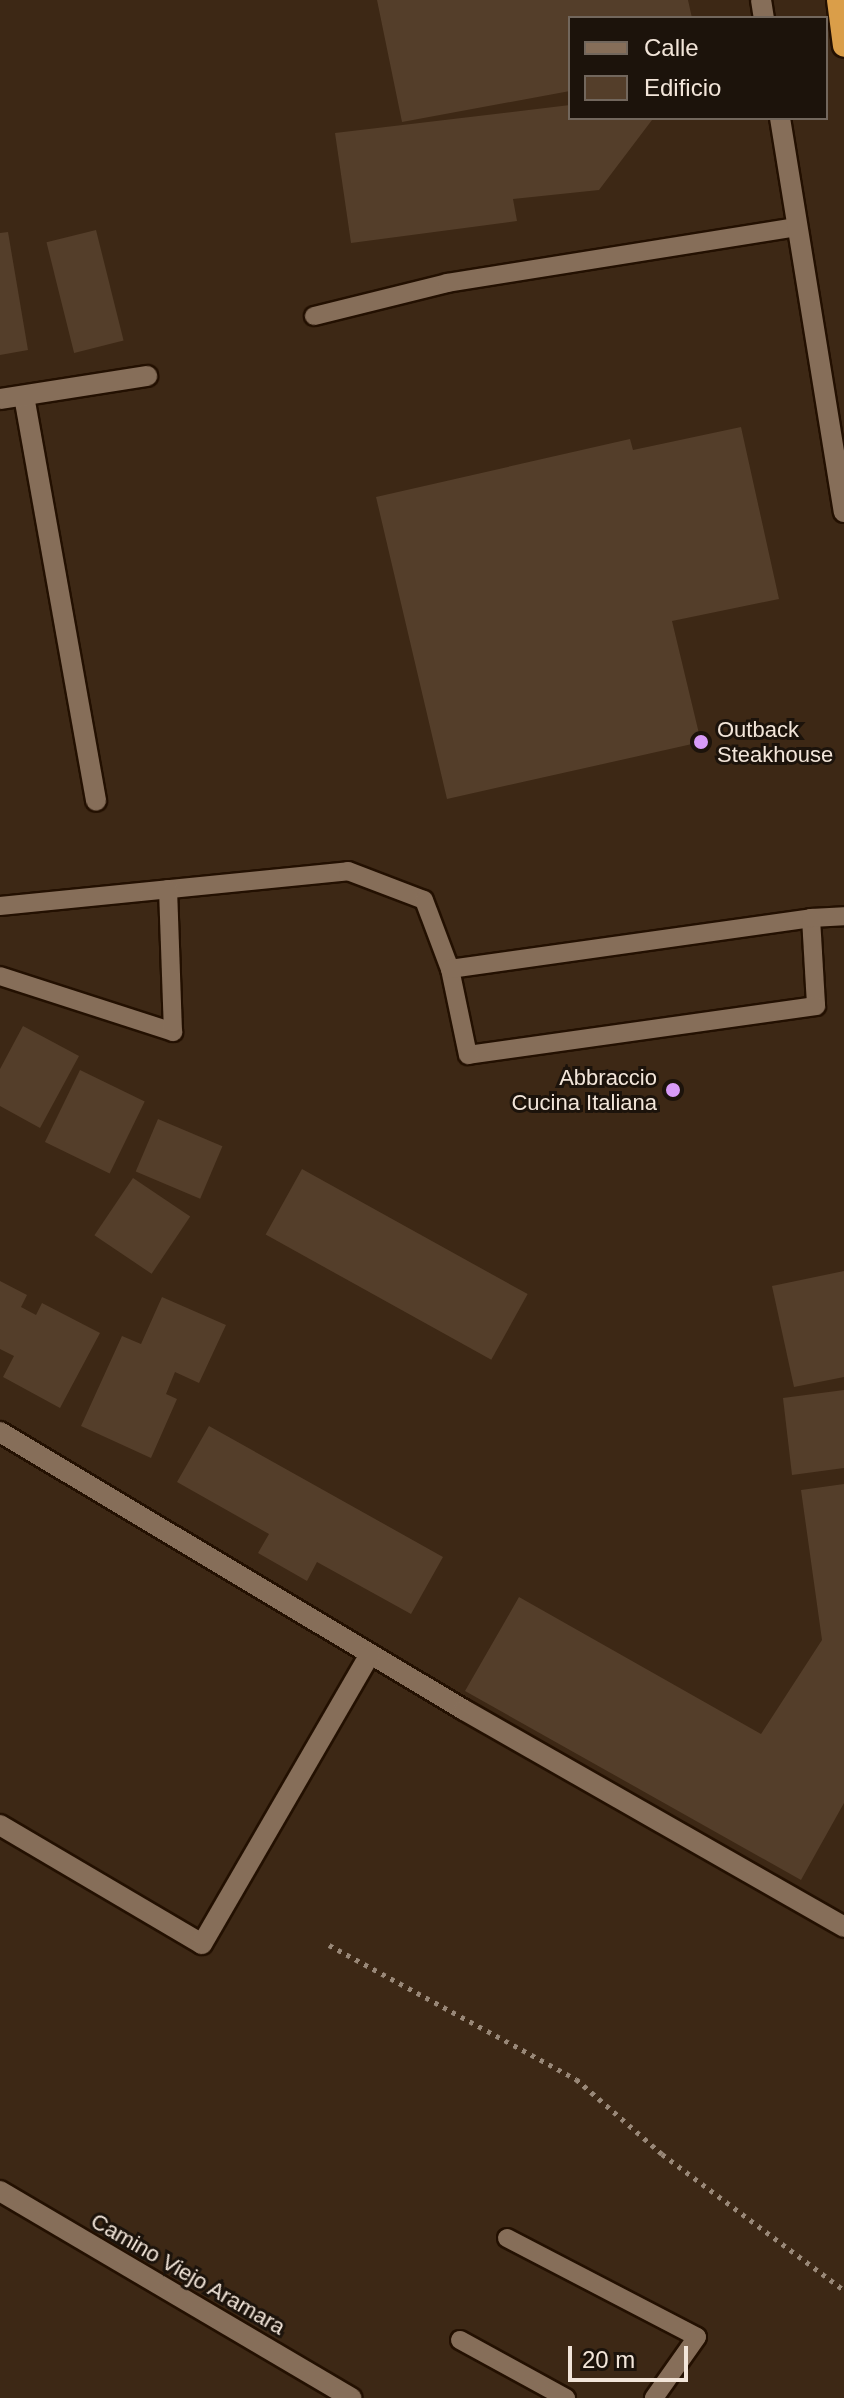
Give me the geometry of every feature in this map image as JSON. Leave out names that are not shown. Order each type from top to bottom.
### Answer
[{"type":"highway","points":[[838,0],[844,46]]},
{"type":"street","points":[[780,120],[844,512]]},
{"type":"street","points":[[0,399],[147,376]]},
{"type":"street","points":[[24,396],[96,801]]},
{"type":"street","points":[[0,1432],[370,1654],[844,1927]]},
{"type":"street","points":[[0,1825],[202,1944],[370,1654]]},
{"type":"street","name":"Camino Viejo Aramara","points":[[0,2191],[352,2398]]},
{"type":"lane","points":[[314,316],[447,283],[796,227]]},
{"type":"lane","points":[[0,906],[348,871],[424,900],[450,969],[468,1055],[816,1006],[811,918]]},
{"type":"lane","points":[[0,976],[173,1032],[168,889]]},
{"type":"lane","points":[[450,969],[811,918],[844,916]]},
{"type":"lane","points":[[507,2238],[697,2337],[654,2398]]},
{"type":"lane","points":[[460,2340],[566,2398]]},
{"type":"path","points":[[329,1945],[576,2079],[662,2154],[844,2290]]},
{"type":"building","points":[[377,0],[688,0],[692,16],[568,16],[568,91],[402,122]]},
{"type":"building","points":[[568,105],[568,120],[652,120],[599,190],[513,199],[517,221],[351,243],[335,133]]},
{"type":"building","points":[[96,230],[124,341],[74,353],[47,242]]},
{"type":"building","points":[[8,232],[28,350],[0,355],[0,233]]},
{"type":"building","points":[[741,427],[779,599],[672,621],[701,742],[447,799],[376,497],[630,439],[633,450]]},
{"type":"building","points":[[23,1026],[79,1056],[40,1128],[0,1106],[0,1069]]},
{"type":"building","points":[[80,1070],[145,1102],[110,1173],[45,1142]]},
{"type":"building","points":[[158,1119],[222,1146],[200,1199],[136,1171]]},
{"type":"building","points":[[302,1169],[528,1294],[491,1360],[266,1235]]},
{"type":"building","points":[[133,1178],[190,1217],[152,1274],[94,1235]]},
{"type":"building","points":[[844,1271],[844,1377],[794,1387],[772,1286]]},
{"type":"building","points":[[0,1281],[27,1295],[21,1307],[36,1315],[42,1303],[100,1333],[60,1408],[3,1377],[14,1356],[0,1349]]},
{"type":"building","points":[[162,1297],[226,1325],[199,1383],[175,1372],[166,1394],[177,1399],[151,1458],[81,1426],[122,1336],[141,1344]]},
{"type":"building","points":[[844,1390],[844,1468],[792,1475],[783,1398]]},
{"type":"building","points":[[209,1426],[443,1557],[411,1614],[317,1562],[307,1581],[258,1553],[269,1534],[177,1482]]},
{"type":"building","points":[[844,1484],[844,1803],[801,1880],[465,1691],[519,1597],[761,1734],[822,1640],[801,1490]]},
{"type":"place","name":"Outback Steakhouse","points":[[701,742]]},
{"type":"place","name":"Abbraccio Cucina Italiana","points":[[673,1090]]}]
